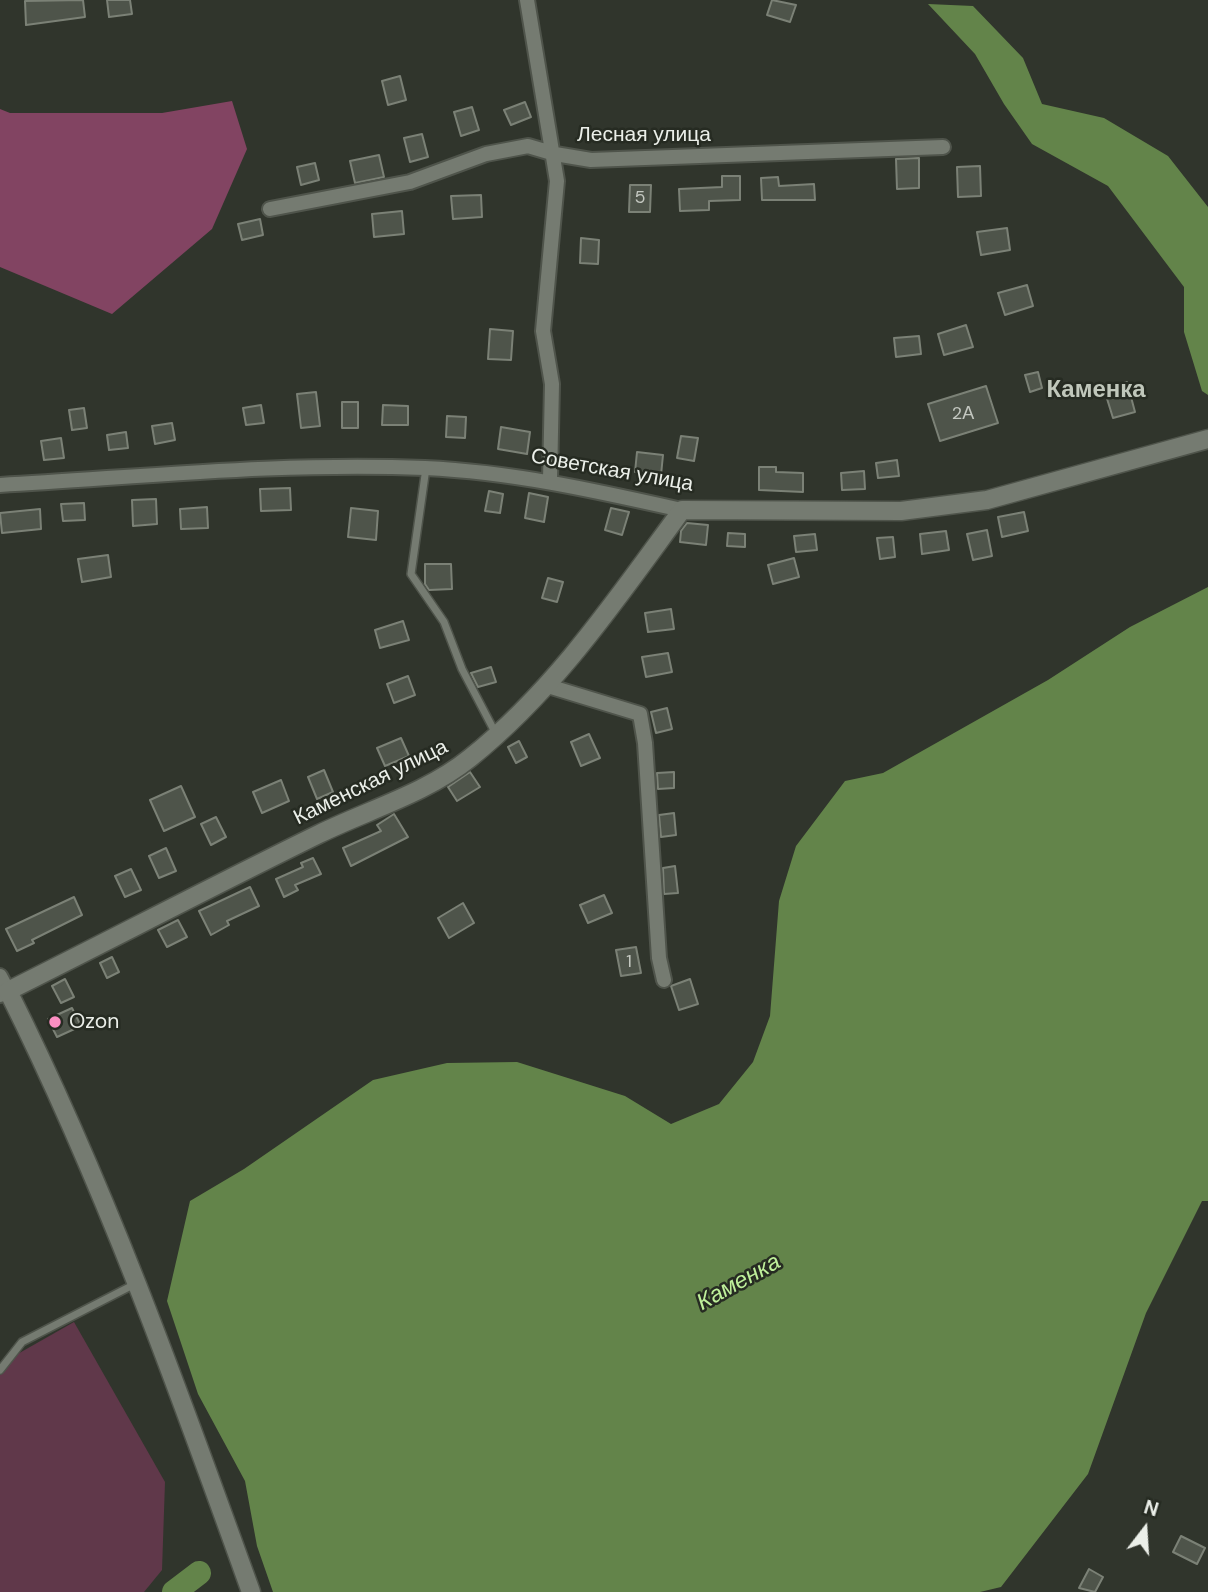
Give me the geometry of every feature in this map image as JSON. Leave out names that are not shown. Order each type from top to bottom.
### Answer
[{"type":"street","points":[[527,0],[555,154],[556,181],[543,331],[552,384],[550,480]]},
{"type":"street","name":"Лесная улица","points":[[271,209],[410,181],[486,154],[528,146],[592,160],[943,147]]},
{"type":"street","name":"Советская улица","points":[[0,485],[263,468],[426,468],[550,480],[682,510],[901,511],[987,500],[1208,439]]},
{"type":"street","name":"Каменская улица","points":[[3,988],[437,779],[469,759],[548,686],[587,639],[682,510]]},
{"type":"street","points":[[548,686],[640,714],[645,743],[659,958],[664,980]]},
{"type":"street","points":[[3,988],[45,1065],[137,1282],[251,1592]]},
{"type":"lane","points":[[426,468],[411,574],[444,622],[462,669],[496,734]]},
{"type":"lane","points":[[0,1370],[22,1342],[137,1282]]},
{"type":"shaded area","points":[[232,101],[247,149],[212,229],[112,314],[0,267],[0,109],[10,113],[162,113]]},
{"type":"shaded area","points":[[74,1322],[165,1482],[162,1570],[144,1592],[0,1592],[0,1364]]},
{"type":"water","points":[[928,4],[973,6],[1023,58],[1042,104],[1104,118],[1168,156],[1208,207],[1208,395],[1202,391],[1184,332],[1184,287],[1108,186],[1032,144],[1004,104],[975,54]]},
{"type":"water","points":[[1208,587],[1208,1201],[1202,1201],[1146,1313],[1088,1474],[1001,1587],[980,1592],[273,1592],[257,1546],[245,1481],[198,1394],[167,1301],[190,1201],[244,1169],[373,1080],[447,1063],[517,1062],[625,1096],[671,1124],[719,1104],[753,1062],[770,1016],[779,901],[796,846],[845,781],[883,773],[1048,680],[1130,627]]},
{"type":"building","points":[[83,0],[85,17],[26,25],[25,1]]},
{"type":"building","points":[[107,0],[130,0],[132,14],[109,17]]},
{"type":"building","points":[[772,0],[796,5],[790,22],[767,15]]},
{"type":"building","points":[[400,76],[406,100],[388,105],[382,81]]},
{"type":"building","points":[[525,102],[531,117],[511,125],[504,110]]},
{"type":"building","points":[[472,107],[479,130],[461,136],[454,112]]},
{"type":"building","points":[[422,134],[428,157],[410,162],[404,138]]},
{"type":"building","points":[[379,155],[384,177],[355,183],[350,161]]},
{"type":"building","points":[[919,158],[919,188],[897,189],[896,159]]},
{"type":"building","points":[[315,163],[319,180],[301,185],[297,167]]},
{"type":"building","points":[[980,166],[981,196],[958,197],[957,167]]},
{"type":"building","points":[[722,176],[740,176],[740,200],[709,201],[709,210],[680,211],[679,189],[722,187]]},
{"type":"building","points":[[778,177],[779,186],[814,184],[815,200],[762,200],[761,178]]},
{"type":"building","points":[[630,185],[651,185],[650,212],[629,212]]},
{"type":"building","points":[[481,195],[482,217],[453,219],[451,196]]},
{"type":"building","points":[[402,211],[404,234],[374,237],[372,214]]},
{"type":"building","points":[[260,219],[263,235],[242,240],[238,224]]},
{"type":"building","points":[[1007,228],[1010,250],[981,255],[977,232]]},
{"type":"building","points":[[581,238],[599,240],[598,264],[580,263]]},
{"type":"building","points":[[1027,285],[1033,306],[1005,315],[998,293]]},
{"type":"building","points":[[966,325],[973,347],[944,355],[938,334]]},
{"type":"building","points":[[490,329],[513,331],[511,360],[488,359]]},
{"type":"building","points":[[919,336],[921,354],[896,357],[894,338]]},
{"type":"building","points":[[1038,372],[1042,388],[1030,392],[1025,375]]},
{"type":"building","points":[[1127,382],[1135,412],[1113,418],[1104,389]]},
{"type":"building","points":[[986,386],[998,423],[940,441],[928,404]]},
{"type":"building","points":[[316,392],[320,426],[301,428],[297,394]]},
{"type":"building","points":[[342,402],[358,402],[358,428],[342,428]]},
{"type":"building","points":[[261,405],[264,423],[246,425],[243,408]]},
{"type":"building","points":[[383,405],[408,406],[408,425],[382,425]]},
{"type":"building","points":[[84,408],[87,428],[72,430],[69,410]]},
{"type":"building","points":[[447,416],[466,417],[465,438],[446,437]]},
{"type":"building","points":[[172,423],[175,440],[155,444],[152,426]]},
{"type":"building","points":[[501,427],[530,432],[527,454],[498,449]]},
{"type":"building","points":[[126,432],[128,448],[109,450],[107,435]]},
{"type":"building","points":[[681,436],[698,438],[694,461],[677,458]]},
{"type":"building","points":[[61,438],[64,458],[44,460],[41,441]]},
{"type":"building","points":[[637,452],[663,455],[661,475],[635,472]]},
{"type":"building","points":[[897,460],[899,476],[878,478],[876,463]]},
{"type":"building","points":[[759,467],[776,467],[776,472],[803,473],[803,492],[759,490]]},
{"type":"building","points":[[864,471],[865,489],[842,490],[841,473]]},
{"type":"building","points":[[290,488],[291,510],[261,511],[260,489]]},
{"type":"building","points":[[489,491],[503,494],[500,513],[485,511]]},
{"type":"building","points":[[529,493],[548,497],[544,522],[525,518]]},
{"type":"building","points":[[156,499],[157,524],[133,526],[132,500]]},
{"type":"building","points":[[84,503],[85,520],[63,521],[61,504]]},
{"type":"building","points":[[207,507],[208,528],[181,529],[180,509]]},
{"type":"building","points":[[351,508],[378,511],[376,540],[348,537]]},
{"type":"building","points":[[611,508],[629,512],[622,535],[605,530]]},
{"type":"building","points":[[40,509],[41,529],[2,533],[0,513]]},
{"type":"building","points":[[1024,512],[1028,531],[1002,537],[998,517]]},
{"type":"building","points":[[687,523],[708,525],[706,545],[680,542],[681,531]]},
{"type":"building","points":[[987,530],[992,556],[973,560],[967,534]]},
{"type":"building","points":[[946,531],[949,550],[922,554],[920,534]]},
{"type":"building","points":[[728,533],[745,534],[745,547],[727,546]]},
{"type":"building","points":[[815,534],[817,550],[796,552],[794,536]]},
{"type":"building","points":[[893,537],[895,557],[880,559],[877,538]]},
{"type":"building","points":[[108,555],[111,577],[82,582],[78,559]]},
{"type":"building","points":[[794,558],[799,577],[773,584],[768,565]]},
{"type":"building","points":[[425,564],[451,564],[452,589],[429,590],[425,584]]},
{"type":"building","points":[[548,578],[563,582],[557,602],[542,598]]},
{"type":"building","points":[[671,609],[674,629],[648,632],[645,613]]},
{"type":"building","points":[[403,621],[409,640],[380,648],[375,630]]},
{"type":"building","points":[[668,653],[672,672],[646,677],[642,657]]},
{"type":"building","points":[[491,667],[496,682],[478,687],[471,673]]},
{"type":"building","points":[[408,676],[415,695],[394,703],[387,684]]},
{"type":"building","points":[[667,708],[672,729],[656,733],[651,712]]},
{"type":"building","points":[[589,734],[600,758],[581,766],[571,742]]},
{"type":"building","points":[[401,738],[409,756],[385,766],[377,748]]},
{"type":"building","points":[[519,741],[527,757],[516,763],[508,747]]},
{"type":"building","points":[[324,770],[333,792],[317,799],[308,777]]},
{"type":"building","points":[[470,772],[480,787],[457,801],[448,787]]},
{"type":"building","points":[[674,772],[674,788],[658,789],[657,773]]},
{"type":"building","points":[[281,780],[289,801],[262,813],[253,792]]},
{"type":"building","points":[[181,786],[195,817],[164,831],[150,800]]},
{"type":"building","points":[[674,813],[676,835],[661,837],[659,815]]},
{"type":"building","points":[[394,814],[408,837],[351,866],[343,848],[381,831],[377,825]]},
{"type":"building","points":[[216,817],[226,837],[211,845],[201,824]]},
{"type":"building","points":[[166,848],[176,871],[159,878],[149,856]]},
{"type":"building","points":[[313,858],[321,874],[295,885],[298,890],[284,897],[276,879],[303,867],[301,863]]},
{"type":"building","points":[[675,866],[678,893],[664,894],[663,868]]},
{"type":"building","points":[[131,869],[141,890],[125,897],[115,876]]},
{"type":"building","points":[[250,887],[259,906],[227,921],[229,925],[211,935],[199,911]]},
{"type":"building","points":[[604,895],[612,913],[588,923],[580,905]]},
{"type":"building","points":[[74,897],[82,915],[32,940],[34,943],[17,951],[6,929]]},
{"type":"building","points":[[463,903],[474,923],[449,938],[438,918]]},
{"type":"building","points":[[178,920],[187,937],[167,947],[158,930]]},
{"type":"building","points":[[636,947],[641,973],[621,976],[616,950]]},
{"type":"building","points":[[112,957],[119,972],[107,978],[100,963]]},
{"type":"building","points":[[65,979],[74,997],[61,1003],[52,986]]},
{"type":"building","points":[[690,979],[698,1004],[679,1010],[671,986]]},
{"type":"building","points":[[72,1008],[81,1026],[57,1037],[48,1019]]},
{"type":"building","points":[[1181,1536],[1205,1548],[1197,1564],[1173,1552]]},
{"type":"building","points":[[1089,1569],[1103,1577],[1095,1592],[1079,1588]]},
{"type":"waterway","name":"Каменка","points":[[174,1592],[199,1573]]},
{"type":"place","name":"Ozon","points":[[55,1022]]},
{"type":"district","name":"Каменка","points":[[1096,391]]}]
